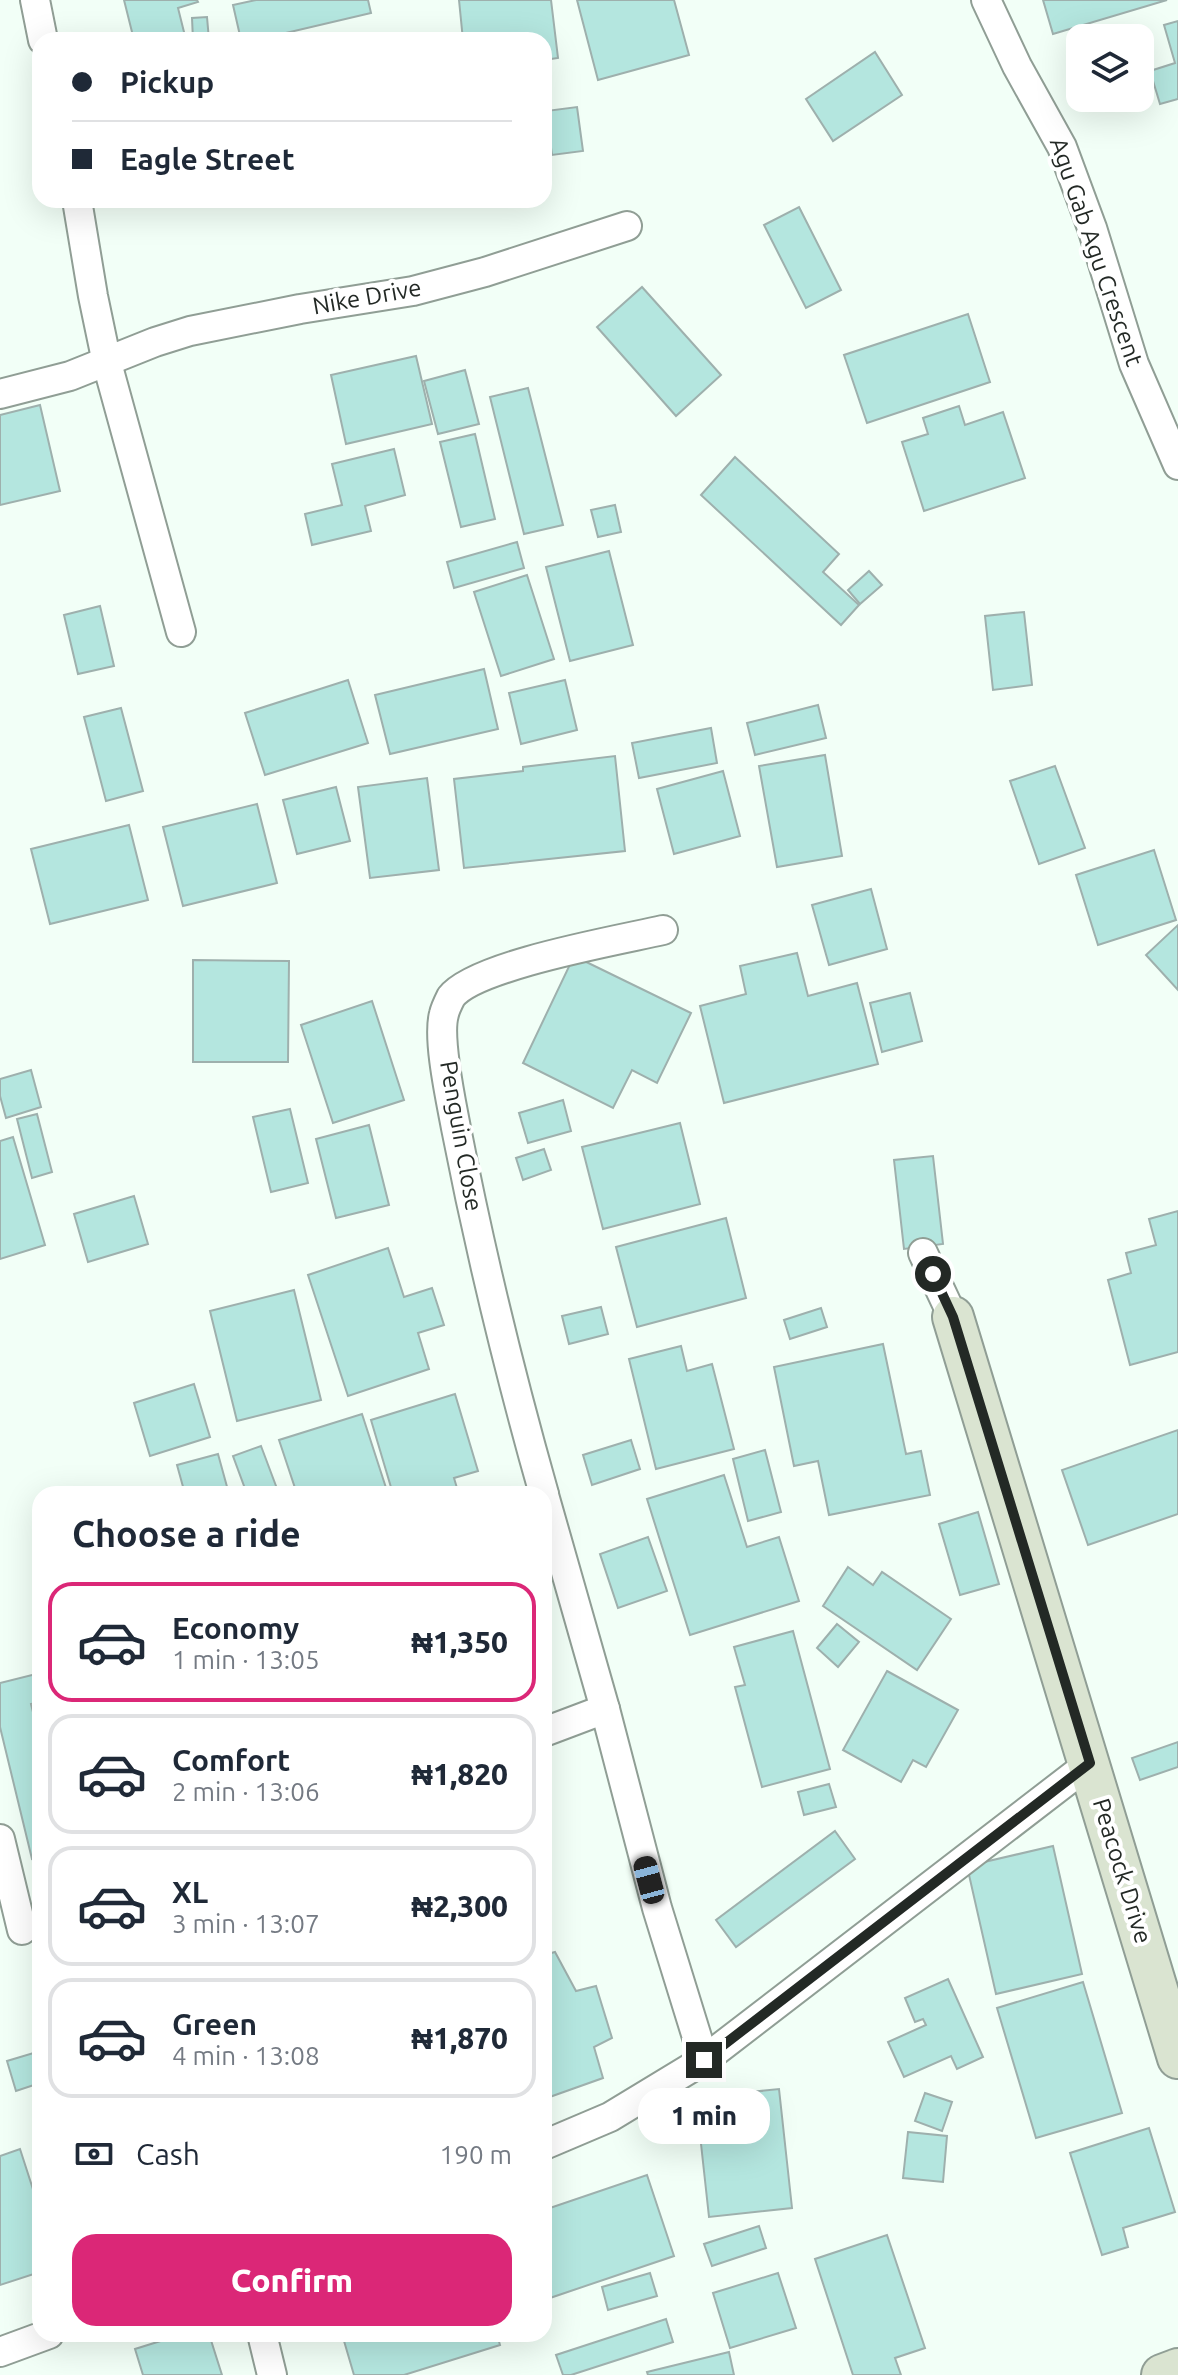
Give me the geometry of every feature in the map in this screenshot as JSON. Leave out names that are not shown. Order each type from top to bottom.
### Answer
[{"type":"street","points":[[35,0],[41,32]]},
{"type":"street","name":"Agu Gab Agu Crescent","points":[[986,0],[1017,66],[1062,147],[1092,228],[1134,364],[1178,465]]},
{"type":"street","points":[[78,208],[107,363],[181,632]]},
{"type":"street","name":"Nike Drive","points":[[0,394],[107,363],[190,331],[413,291],[485,272],[627,226]]},
{"type":"street","name":"Penguin Close","points":[[542,1486],[466,1179],[448,1086],[444,1013],[451,998],[462,986],[493,973],[538,958],[663,930]]},
{"type":"street","points":[[923,1253],[953,1317]]},
{"type":"street","name":"Peacock Drive","points":[[953,1317],[1178,2058]]},
{"type":"street","name":"Penguin Close","points":[[552,1522],[657,1908],[704,2060]]},
{"type":"street","points":[[552,1729],[605,1709]]},
{"type":"street","points":[[552,2142],[610,2117],[704,2060],[1090,1763]]},
{"type":"street","points":[[0,1839],[21,1930]]},
{"type":"street","points":[[0,2352],[32,2340]]},
{"type":"street","points":[[264,2342],[272,2375]]},
{"type":"street","points":[[1162,2375],[1178,2369]]},
{"type":"building","points":[[124,0],[198,2],[178,8],[184,32],[132,32]]},
{"type":"building","points":[[256,0],[368,0],[371,13],[290,32],[239,32],[233,5]]},
{"type":"building","points":[[459,0],[551,0],[558,58],[552,59],[552,32],[462,32]]},
{"type":"building","points":[[577,0],[674,0],[689,55],[598,80]]},
{"type":"building","points":[[1043,0],[1167,0],[1087,24],[1066,24],[1066,30],[1053,34]]},
{"type":"building","points":[[207,17],[208,32],[193,32],[192,18]]},
{"type":"building","points":[[1178,21],[1178,99],[1160,104],[1154,84],[1154,70],[1175,63],[1164,25]]},
{"type":"building","points":[[875,52],[902,95],[833,141],[806,99]]},
{"type":"building","points":[[577,107],[583,151],[552,155],[552,110]]},
{"type":"building","points":[[799,207],[841,290],[806,308],[764,225]]},
{"type":"building","points":[[642,287],[721,375],[676,416],[597,327]]},
{"type":"building","points":[[968,314],[990,382],[867,423],[844,355]]},
{"type":"building","points":[[416,356],[432,424],[346,444],[331,375]]},
{"type":"building","points":[[465,370],[479,424],[438,434],[424,381]]},
{"type":"building","points":[[528,388],[563,525],[524,534],[490,397]]},
{"type":"building","points":[[40,405],[60,491],[0,505],[0,415]]},
{"type":"building","points":[[959,406],[965,425],[1003,412],[1025,478],[924,511],[902,442],[928,434],[923,418]]},
{"type":"building","points":[[475,434],[495,519],[461,527],[440,442]]},
{"type":"building","points":[[394,449],[405,495],[365,506],[371,531],[312,545],[305,514],[342,505],[332,464]]},
{"type":"building","points":[[735,457],[839,554],[823,572],[859,605],[841,625],[701,495]]},
{"type":"building","points":[[615,505],[621,532],[598,537],[591,510]]},
{"type":"building","points":[[517,542],[524,568],[454,588],[447,562]]},
{"type":"building","points":[[609,551],[633,645],[570,661],[546,567]]},
{"type":"building","points":[[869,571],[882,585],[860,604],[848,590]]},
{"type":"building","points":[[527,575],[554,659],[501,676],[474,592]]},
{"type":"building","points":[[100,606],[114,666],[78,674],[64,615]]},
{"type":"building","points":[[1024,612],[1032,685],[993,690],[985,616]]},
{"type":"building","points":[[484,669],[498,729],[390,754],[375,695]]},
{"type":"building","points":[[348,680],[368,743],[265,775],[245,713]]},
{"type":"building","points":[[565,680],[577,730],[521,744],[509,693]]},
{"type":"building","points":[[818,705],[826,738],[755,755],[747,723]]},
{"type":"building","points":[[121,708],[143,791],[106,801],[84,717]]},
{"type":"building","points":[[711,728],[717,763],[639,778],[632,743]]},
{"type":"building","points":[[825,755],[842,856],[777,867],[759,766]]},
{"type":"building","points":[[615,756],[625,851],[464,868],[454,779]]},
{"type":"building","points":[[1055,766],[1085,848],[1039,864],[1010,781]]},
{"type":"building","points":[[723,771],[740,836],[674,854],[657,789]]},
{"type":"building","points":[[427,778],[439,870],[370,878],[358,787]]},
{"type":"building","points":[[336,787],[350,841],[297,854],[283,800]]},
{"type":"building","points":[[257,804],[277,883],[183,906],[163,827]]},
{"type":"building","points":[[129,825],[148,900],[50,924],[31,849]]},
{"type":"building","points":[[1154,850],[1176,920],[1098,945],[1076,875]]},
{"type":"building","points":[[871,889],[887,949],[829,965],[812,905]]},
{"type":"building","points":[[1178,925],[1178,990],[1146,955]]},
{"type":"building","points":[[797,953],[808,996],[857,983],[878,1064],[724,1103],[700,1006],[746,994],[740,966]]},
{"type":"building","points":[[574,956],[691,1013],[657,1083],[632,1070],[613,1108],[523,1063]]},
{"type":"building","points":[[193,960],[289,961],[288,1062],[193,1062]]},
{"type":"building","points":[[910,993],[922,1041],[882,1052],[870,1003]]},
{"type":"building","points":[[372,1001],[404,1100],[333,1123],[301,1025]]},
{"type":"building","points":[[31,1070],[41,1107],[6,1118],[0,1096],[0,1079]]},
{"type":"building","points":[[563,1100],[571,1131],[528,1143],[519,1113]]},
{"type":"building","points":[[290,1109],[308,1183],[271,1192],[253,1117]]},
{"type":"building","points":[[37,1114],[52,1172],[32,1178],[17,1119]]},
{"type":"building","points":[[680,1123],[700,1204],[603,1229],[582,1147]]},
{"type":"building","points":[[369,1125],[389,1205],[336,1218],[316,1139]]},
{"type":"building","points":[[13,1137],[45,1245],[0,1259],[0,1141]]},
{"type":"building","points":[[544,1149],[551,1170],[523,1180],[516,1158]]},
{"type":"building","points":[[933,1156],[943,1244],[904,1249],[894,1160]]},
{"type":"building","points":[[134,1196],[148,1244],[88,1262],[74,1214]]},
{"type":"building","points":[[1178,1211],[1178,1352],[1130,1365],[1108,1280],[1131,1273],[1126,1253],[1156,1245],[1149,1219]]},
{"type":"building","points":[[726,1218],[746,1298],[637,1327],[616,1247]]},
{"type":"building","points":[[388,1248],[404,1297],[432,1288],[444,1325],[418,1333],[429,1369],[348,1396],[308,1275]]},
{"type":"building","points":[[294,1290],[321,1400],[237,1421],[210,1311]]},
{"type":"building","points":[[601,1307],[608,1334],[569,1344],[562,1316]]},
{"type":"building","points":[[821,1308],[827,1327],[790,1339],[784,1320]]},
{"type":"building","points":[[883,1344],[906,1454],[921,1451],[930,1495],[829,1515],[818,1461],[794,1466],[774,1367]]},
{"type":"building","points":[[681,1346],[687,1371],[712,1364],[734,1449],[656,1469],[629,1359]]},
{"type":"building","points":[[194,1384],[210,1437],[150,1456],[134,1403]]},
{"type":"building","points":[[455,1394],[478,1471],[454,1478],[456,1486],[391,1486],[371,1420]]},
{"type":"building","points":[[362,1414],[385,1486],[294,1486],[279,1440]]},
{"type":"building","points":[[1178,1430],[1178,1514],[1088,1545],[1062,1470]]},
{"type":"building","points":[[631,1440],[640,1469],[592,1485],[583,1455]]},
{"type":"building","points":[[261,1446],[276,1486],[244,1486],[233,1456]]},
{"type":"building","points":[[765,1450],[781,1512],[748,1521],[733,1459]]},
{"type":"building","points":[[218,1454],[227,1486],[183,1486],[177,1465]]},
{"type":"building","points":[[724,1475],[747,1547],[779,1537],[799,1601],[690,1635],[647,1499]]},
{"type":"building","points":[[978,1512],[999,1584],[960,1595],[939,1524]]},
{"type":"building","points":[[648,1537],[667,1591],[618,1608],[600,1554]]},
{"type":"building","points":[[848,1567],[873,1585],[882,1572],[951,1619],[917,1670],[823,1606]]},
{"type":"building","points":[[837,1624],[859,1642],[838,1667],[817,1648]]},
{"type":"building","points":[[793,1631],[830,1769],[762,1787],[735,1687],[745,1685],[734,1647]]},
{"type":"building","points":[[887,1671],[958,1710],[926,1767],[913,1760],[901,1782],[843,1750]]},
{"type":"building","points":[[32,1675],[32,1859],[0,1727],[0,1683]]},
{"type":"building","points":[[1178,1742],[1178,1767],[1140,1780],[1132,1758]]},
{"type":"building","points":[[829,1784],[836,1807],[804,1815],[798,1792]]},
{"type":"building","points":[[835,1831],[855,1859],[736,1947],[716,1920]]},
{"type":"building","points":[[1053,1846],[1082,1974],[996,1994],[967,1866]]},
{"type":"building","points":[[555,1952],[576,1991],[596,1986],[612,2038],[594,2047],[603,2078],[552,2096],[552,1953]]},
{"type":"building","points":[[948,1979],[983,2057],[957,2069],[951,2056],[904,2077],[888,2042],[926,2025],[923,2019],[915,2022],[905,1998]]},
{"type":"building","points":[[1083,1982],[1122,2113],[1036,2138],[997,2008]]},
{"type":"building","points":[[32,2053],[32,2086],[16,2091],[7,2061]]},
{"type":"building","points":[[779,2089],[792,2208],[709,2217],[696,2098]]},
{"type":"building","points":[[925,2093],[952,2102],[942,2131],[915,2121]]},
{"type":"building","points":[[1149,2128],[1175,2212],[1123,2228],[1128,2247],[1102,2255],[1070,2153]]},
{"type":"building","points":[[908,2132],[947,2136],[943,2182],[903,2178]]},
{"type":"building","points":[[20,2149],[32,2186],[32,2275],[0,2285],[0,2156]]},
{"type":"building","points":[[647,2175],[674,2256],[552,2297],[552,2207]]},
{"type":"building","points":[[759,2226],[766,2248],[712,2266],[704,2244]]},
{"type":"building","points":[[887,2235],[925,2348],[895,2358],[901,2375],[853,2375],[815,2259]]},
{"type":"building","points":[[650,2273],[657,2296],[608,2310],[602,2287]]},
{"type":"building","points":[[778,2273],[796,2328],[730,2348],[713,2293]]},
{"type":"building","points":[[666,2319],[673,2342],[563,2375],[556,2355]]},
{"type":"building","points":[[157,2342],[212,2342],[222,2375],[143,2375],[135,2349]]},
{"type":"building","points":[[344,2342],[499,2342],[500,2345],[404,2375],[354,2375]]},
{"type":"building","points":[[729,2352],[734,2375],[648,2375],[647,2372]]},
{"type":"route","points":[[704,2060],[1090,1763],[953,1317],[933,1274]]}]
